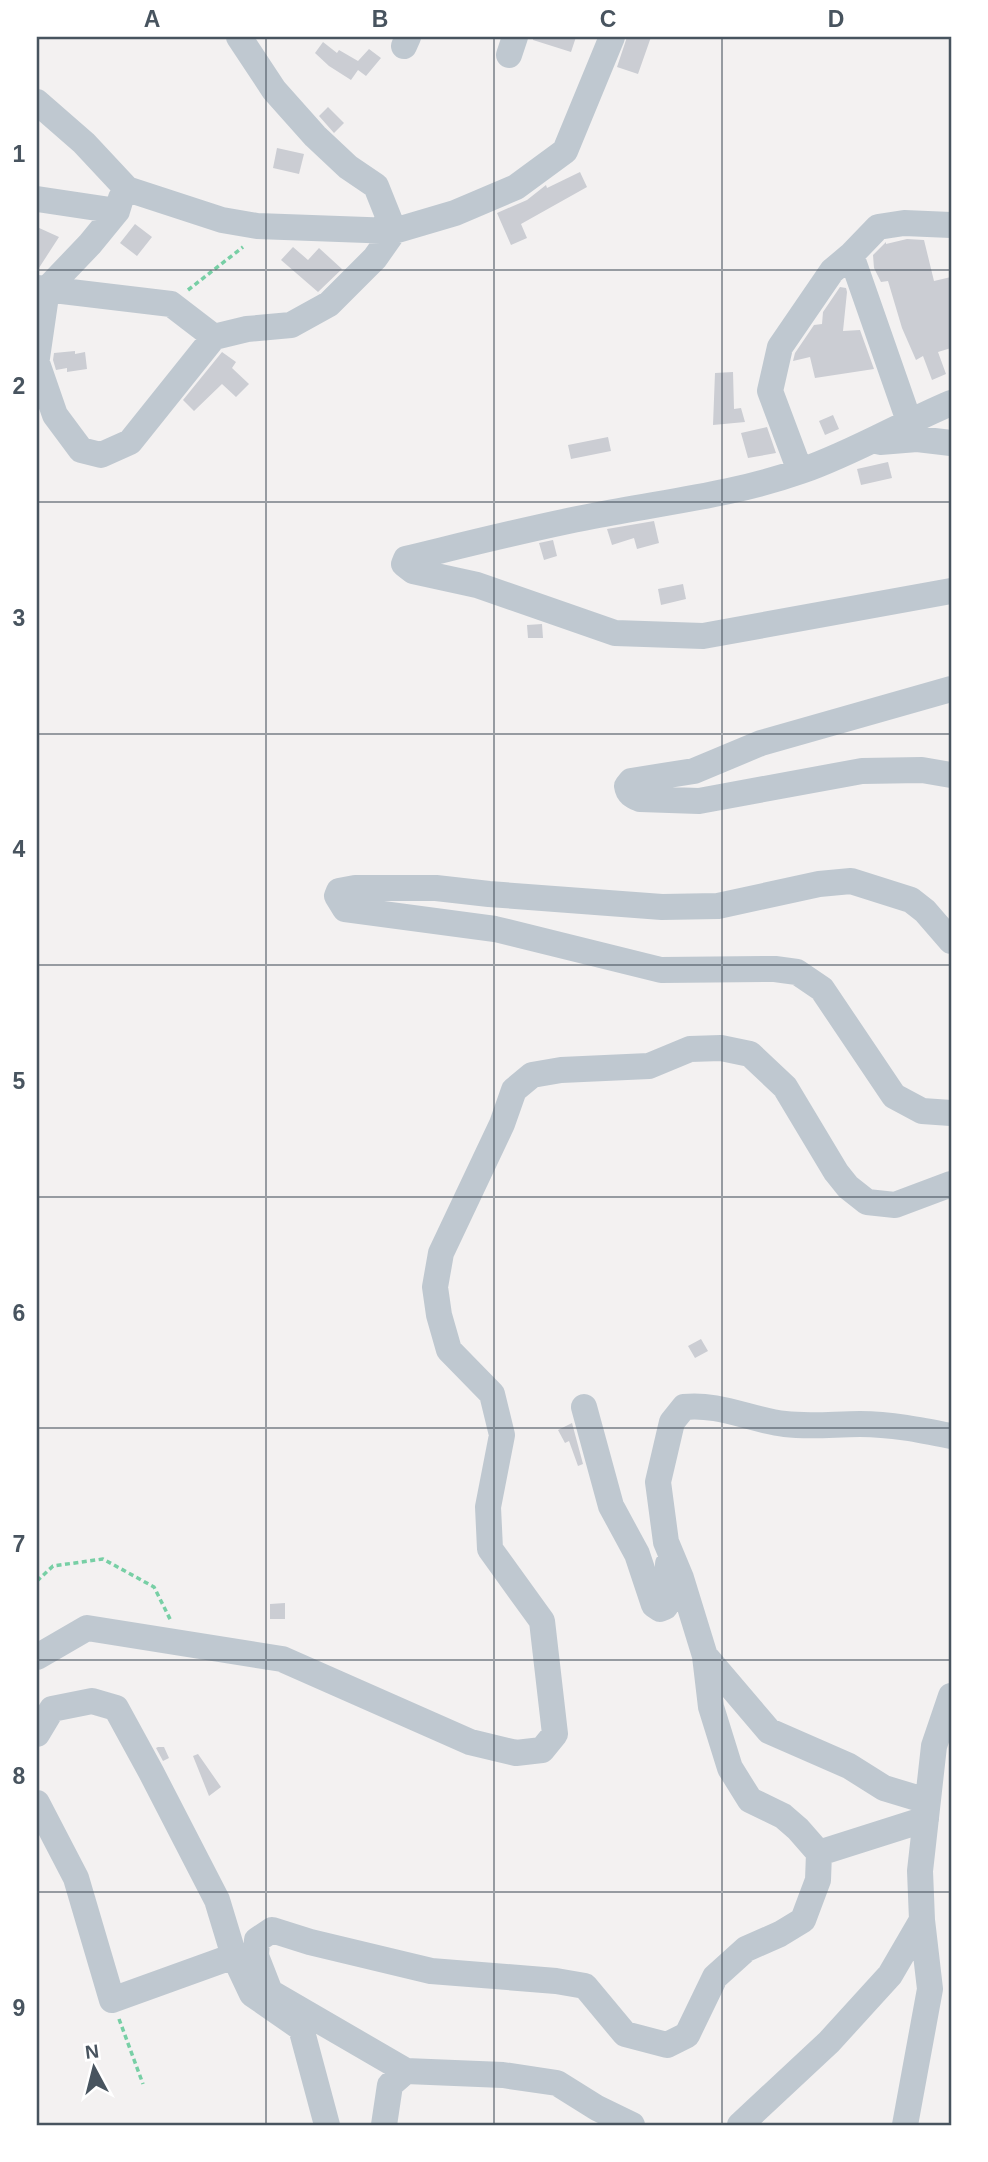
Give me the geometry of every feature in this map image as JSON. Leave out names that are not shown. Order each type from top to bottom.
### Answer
[{"type":"street","points":[[239,37],[274,90],[315,136],[348,167],[376,186],[394,231]]},
{"type":"street","points":[[37,199],[122,200],[257,226],[394,231],[455,214],[516,187],[565,151],[612,37]]},
{"type":"street","points":[[37,102],[83,143],[122,200]]},
{"type":"street","points":[[122,200],[90,244],[42,289],[37,360],[55,415],[80,450],[101,455],[130,442],[214,337],[247,329],[291,325],[329,304],[375,258],[394,231]]},
{"type":"street","points":[[800,471],[770,391],[780,347],[832,271],[878,227],[904,223],[949,232]]},
{"type":"street","points":[[851,255],[909,421]]},
{"type":"street","points":[[42,289],[170,304],[214,337]]},
{"type":"street","points":[[951,403],[800,471],[716,495],[524,530],[406,559],[404,564],[413,571],[477,585],[615,633],[703,636],[951,591]]},
{"type":"street","points":[[865,443],[917,439],[951,443]]},
{"type":"street","points":[[951,689],[761,743],[694,771],[631,781],[627,786],[633,796],[640,799],[699,801],[862,771],[922,770],[951,775]]},
{"type":"street","points":[[951,941],[925,911],[911,900],[850,881],[819,884],[718,906],[662,907],[436,888],[355,888],[339,891],[337,896],[345,909],[495,929],[661,970],[775,969],[797,972],[822,989],[894,1096],[922,1111],[951,1113]]},
{"type":"street","points":[[37,1657],[87,1628],[282,1659],[470,1742],[516,1753],[542,1750],[555,1734],[542,1621],[490,1549],[488,1507],[502,1434],[492,1394],[449,1350],[439,1315],[435,1287],[441,1253],[502,1124],[514,1090],[532,1074],[649,1066],[690,1049],[721,1048],[750,1054],[785,1087],[836,1172],[848,1187],[867,1202],[895,1205],[951,1184]]},
{"type":"street","points":[[584,1407],[611,1506],[637,1554],[654,1605],[660,1609],[668,1602],[670,1578],[658,1482],[672,1422],[684,1407],[701,1405],[783,1424],[821,1427],[860,1424],[951,1436]]},
{"type":"street","points":[[327,2125],[306,2022],[270,1992],[256,1956],[257,1940],[272,1930],[310,1942],[431,1971],[586,1986],[625,2034],[667,2045],[687,2035],[715,1977],[746,1950],[803,1920],[818,1880],[819,1853],[783,1816],[750,1800],[730,1768],[712,1707],[705,1656],[681,1578],[666,1542]]},
{"type":"street","points":[[705,1656],[769,1731],[849,1766],[927,1810]]},
{"type":"street","points":[[905,2125],[930,1989],[922,1920],[920,1871],[934,1746],[951,1696]]},
{"type":"street","points":[[37,1734],[52,1709],[92,1701],[116,1708],[217,1900],[234,1956],[252,1994],[406,2071],[503,2075],[556,2083],[625,2124]]},
{"type":"street","points":[[37,1803],[76,1878],[112,2000],[234,1956]]},
{"type":"street","points":[[819,1853],[927,1810]]},
{"type":"street","points":[[740,2125],[829,2042],[890,1975],[922,1920]]},
{"type":"street","points":[[384,2125],[390,2085],[406,2071]]},
{"type":"path","points":[[170,304],[247,244]]},
{"type":"path","points":[[37,1581],[53,1566],[103,1559],[154,1587],[181,1642]]},
{"type":"path","points":[[112,2000],[143,2084]]},
{"type":"building","points":[[533,37],[576,37],[571,52],[533,40]]},
{"type":"building","points":[[627,37],[651,37],[638,74],[617,67]]},
{"type":"building","points":[[323,42],[337,53],[339,50],[358,61],[369,49],[381,58],[366,76],[358,70],[351,80],[315,53]]},
{"type":"building","points":[[328,107],[344,123],[334,133],[319,116]]},
{"type":"building","points":[[277,148],[304,154],[299,174],[273,168]]},
{"type":"building","points":[[580,172],[587,187],[521,224],[527,238],[511,245],[497,213],[527,200],[546,185],[547,188]]},
{"type":"building","points":[[135,224],[152,237],[137,256],[120,243]]},
{"type":"building","points":[[37,227],[59,237],[37,271]]},
{"type":"building","points":[[924,240],[934,281],[951,277],[951,348],[938,352],[946,374],[932,380],[923,356],[916,360],[902,328],[888,281],[881,282],[874,268],[873,255],[886,242]]},
{"type":"building","points":[[293,247],[308,260],[319,248],[342,269],[318,292],[281,260]]},
{"type":"building","points":[[840,287],[846,288],[847,292],[843,331],[860,330],[874,369],[815,378],[810,357],[793,361],[795,353],[814,325],[822,324],[823,312]]},
{"type":"building","points":[[75,351],[75,354],[85,352],[87,369],[67,372],[67,368],[56,370],[54,353]]},
{"type":"building","points":[[222,352],[236,362],[232,368],[249,384],[236,397],[222,384],[194,411],[183,400]]},
{"type":"building","points":[[733,372],[734,409],[741,408],[745,422],[713,425],[715,373]]},
{"type":"building","points":[[833,415],[839,429],[825,435],[819,421]]},
{"type":"building","points":[[767,427],[776,453],[748,458],[741,433]]},
{"type":"building","points":[[608,437],[611,451],[571,459],[568,445]]},
{"type":"building","points":[[888,462],[892,478],[861,485],[857,469]]},
{"type":"building","points":[[654,521],[659,543],[637,549],[634,538],[612,545],[607,529]]},
{"type":"building","points":[[553,540],[557,556],[544,560],[539,543]]},
{"type":"building","points":[[683,584],[686,599],[661,605],[658,589]]},
{"type":"building","points":[[542,624],[543,638],[528,638],[527,625]]},
{"type":"building","points":[[701,1339],[708,1351],[695,1358],[688,1346]]},
{"type":"building","points":[[572,1423],[583,1464],[578,1466],[569,1441],[565,1443],[558,1430]]},
{"type":"building","points":[[285,1603],[285,1619],[270,1619],[270,1604]]},
{"type":"building","points":[[164,1747],[169,1758],[163,1761],[156,1748]]},
{"type":"building","points":[[198,1754],[221,1787],[209,1796],[193,1756]]}]
